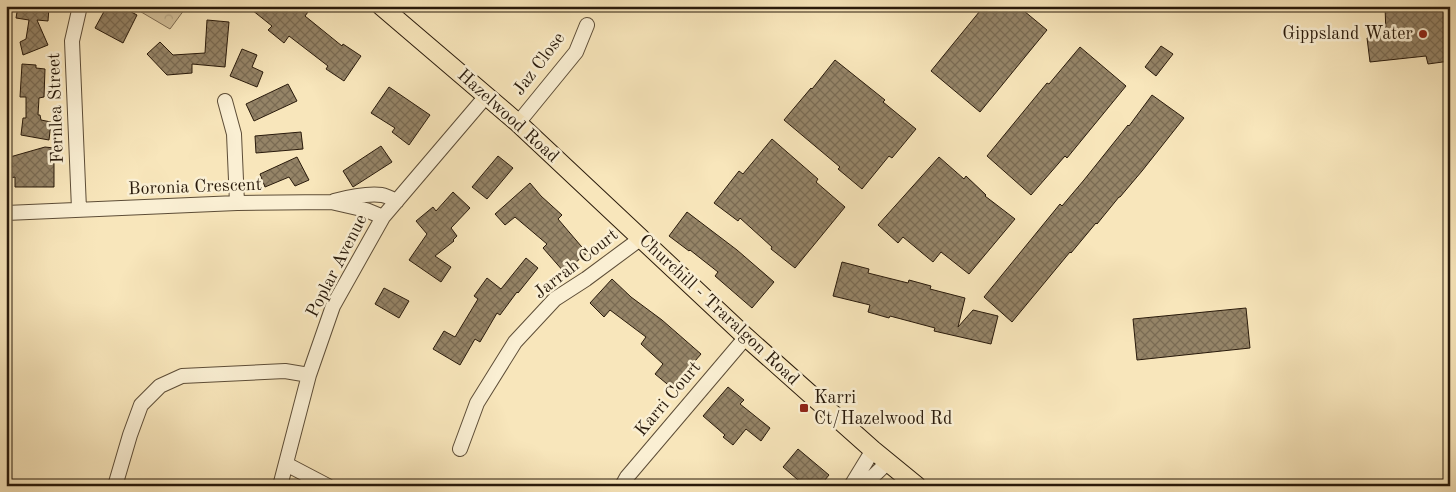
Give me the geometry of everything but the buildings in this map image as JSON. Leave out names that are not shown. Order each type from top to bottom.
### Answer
[{"type":"main road","name":"Hazelwood Road","points":[[381,6],[518,122],[636,234]]},
{"type":"main road","name":"Churchill - Traralgon Road","points":[[636,234],[746,338],[873,450]]},
{"type":"main road","points":[[873,450],[917,486]]},
{"type":"street","name":"Fernlea Street","points":[[79,210],[72,41],[80,6]]},
{"type":"street","name":"Jaz Close","points":[[518,122],[576,52],[587,25]]},
{"type":"street","name":"Poplar Avenue","points":[[280,486],[309,375],[334,306],[383,217],[487,95]]},
{"type":"street","points":[[226,100],[234,134],[237,203]]},
{"type":"street","points":[[331,202],[349,197],[368,195],[382,195],[397,201]]},
{"type":"street","name":"Boronia Crescent","points":[[6,214],[237,203],[331,202],[366,210],[383,217]]},
{"type":"street","name":"Jarrah Court","points":[[460,449],[477,402],[515,342],[555,299],[586,278],[636,234]]},
{"type":"street","name":"Karri Court","points":[[622,486],[627,477],[746,338]]},
{"type":"street","points":[[116,486],[130,435],[141,405],[160,386],[182,376],[285,371],[309,375]]},
{"type":"street","points":[[851,486],[873,450]]},
{"type":"street","points":[[863,486],[888,462]]},
{"type":"street","points":[[286,464],[328,486]]},
{"type":"green space","points":[[131,6],[187,6],[170,29]]},
{"type":"place","name":"Gippsland Water","points":[[1423,34]]},
{"type":"place","name":"Karri Ct/Hazelwood Rd","points":[[804,408]]}]
